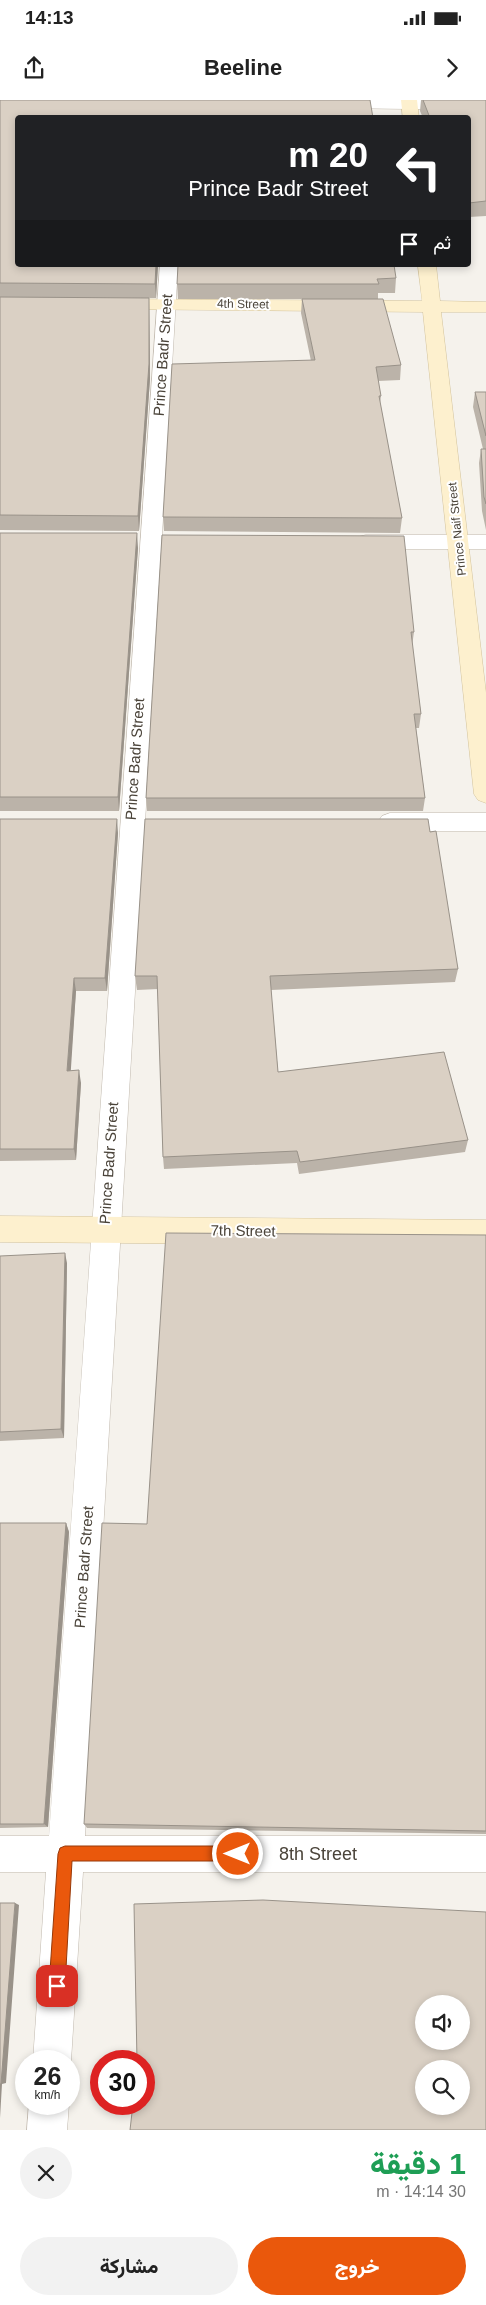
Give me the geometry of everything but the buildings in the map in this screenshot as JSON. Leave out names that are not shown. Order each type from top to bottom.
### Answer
[{"type":"street","points":[[323,103],[410,107],[486,105]]},
{"type":"street","name":"Prince Badr Street","points":[[53,2050],[131,822],[169,267]]},
{"type":"street","name":"Prince Naif Street","points":[[427,267],[486,794]]},
{"type":"street","name":"4th Street","points":[[98,304],[486,307]]},
{"type":"street","points":[[349,542],[486,542]]},
{"type":"street","points":[[368,822],[486,822]]},
{"type":"street","name":"7th Street","points":[[0,1229],[486,1233]]},
{"type":"street","name":"8th Street","points":[[0,1854],[486,1854]]},
{"type":"street","points":[[47,2130],[48,2115]]},
{"type":"route","points":[[57,1986],[65,1854],[238,1854]]}]
